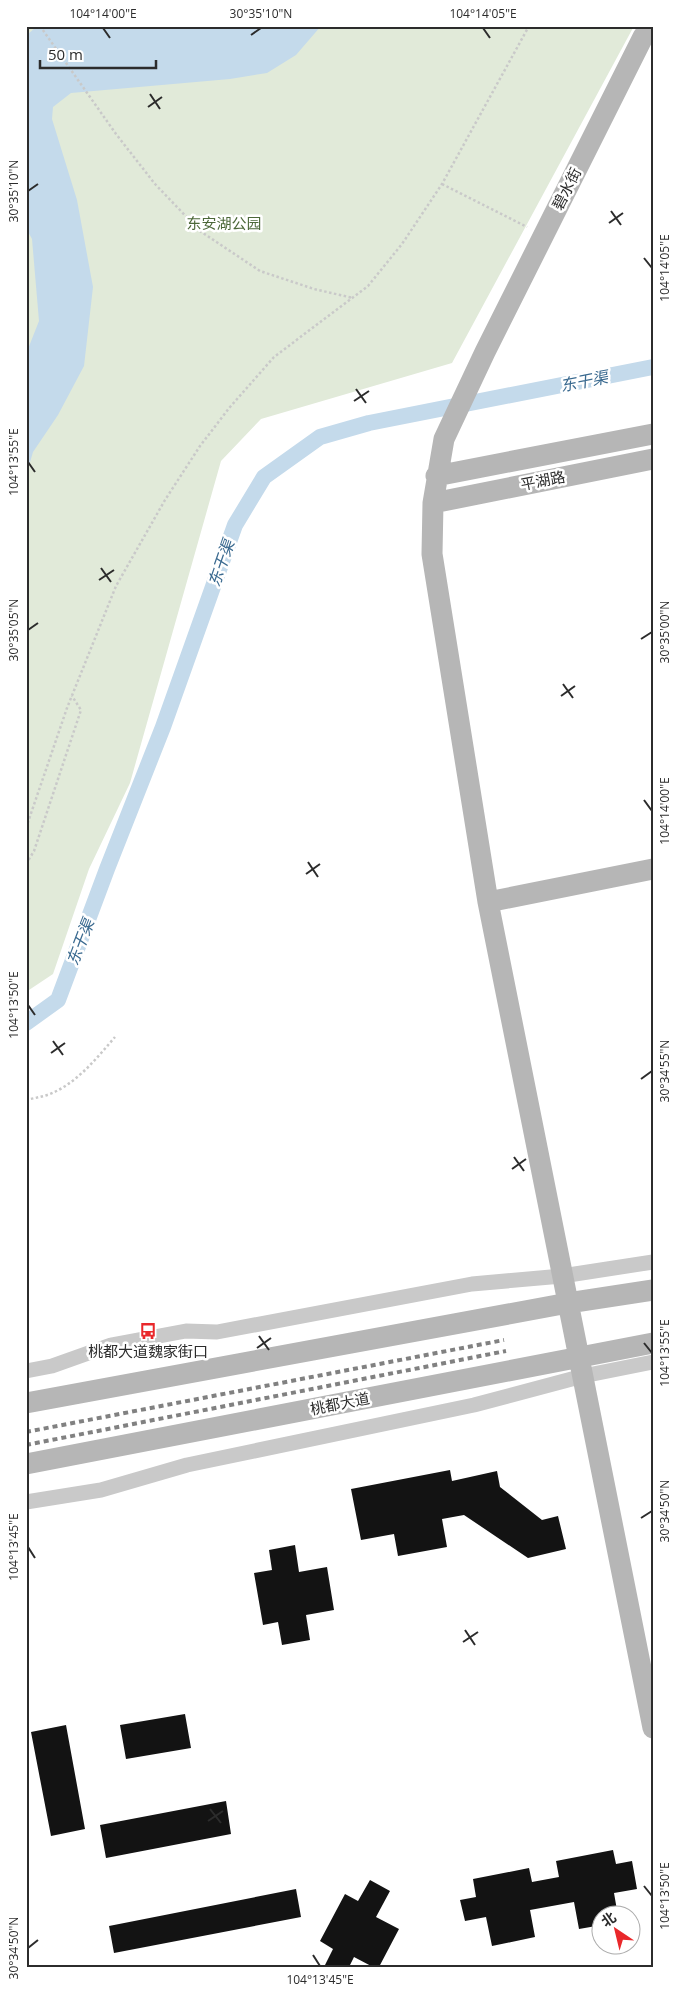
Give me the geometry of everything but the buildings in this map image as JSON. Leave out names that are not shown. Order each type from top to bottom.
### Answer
[{"type":"street","name":"碧水街","points":[[651,26],[643,36],[485,352],[444,439],[436,476],[433,503],[432,554],[488,902],[653,1728]]},
{"type":"street","name":"平湖路","points":[[436,476],[653,434]]},
{"type":"street","name":"平湖路","points":[[433,503],[653,459]]},
{"type":"street","points":[[488,902],[653,870]]},
{"type":"street","points":[[26,1370],[52,1366],[110,1345],[186,1331],[217,1332],[472,1284],[562,1276],[653,1262]]},
{"type":"street","points":[[26,1403],[568,1303],[653,1290]]},
{"type":"street","name":"桃都大道","points":[[26,1464],[580,1367],[653,1343]]},
{"type":"street","points":[[26,1502],[102,1490],[187,1465],[474,1405],[580,1367],[653,1362]]},
{"type":"path","points":[[40,26],[116,134],[155,184],[200,231],[260,271],[314,289],[353,298]]},
{"type":"path","points":[[26,828],[72,696],[116,586],[165,500],[200,446],[230,407],[274,358],[368,286],[402,244],[442,184],[529,26]]},
{"type":"path","points":[[442,184],[543,236]]},
{"type":"path","points":[[26,864],[34,851],[81,710],[72,696]]},
{"type":"path","points":[[26,1100],[50,1094],[72,1081],[89,1066],[115,1037]]},
{"type":"green space","name":"东安湖公园","points":[[26,26],[634,26],[452,363],[261,419],[221,461],[130,783],[89,869],[53,974],[26,992]]},
{"type":"water","points":[[37,26],[321,26],[296,55],[267,73],[230,79],[71,93],[53,107],[52,119],[77,200],[93,287],[84,366],[58,415],[33,452],[26,476],[26,354],[39,321],[32,239],[26,228],[26,36]]},
{"type":"waterway","name":"东干渠","points":[[26,1023],[58,1000],[163,727],[235,525],[264,477],[320,437],[369,423],[653,367]]},
{"type":"railway","points":[[26,1432],[504,1340]]},
{"type":"railway","points":[[26,1445],[506,1351]]},
{"type":"place","name":"桃都大道魏家街口","points":[[148,1331]]}]
